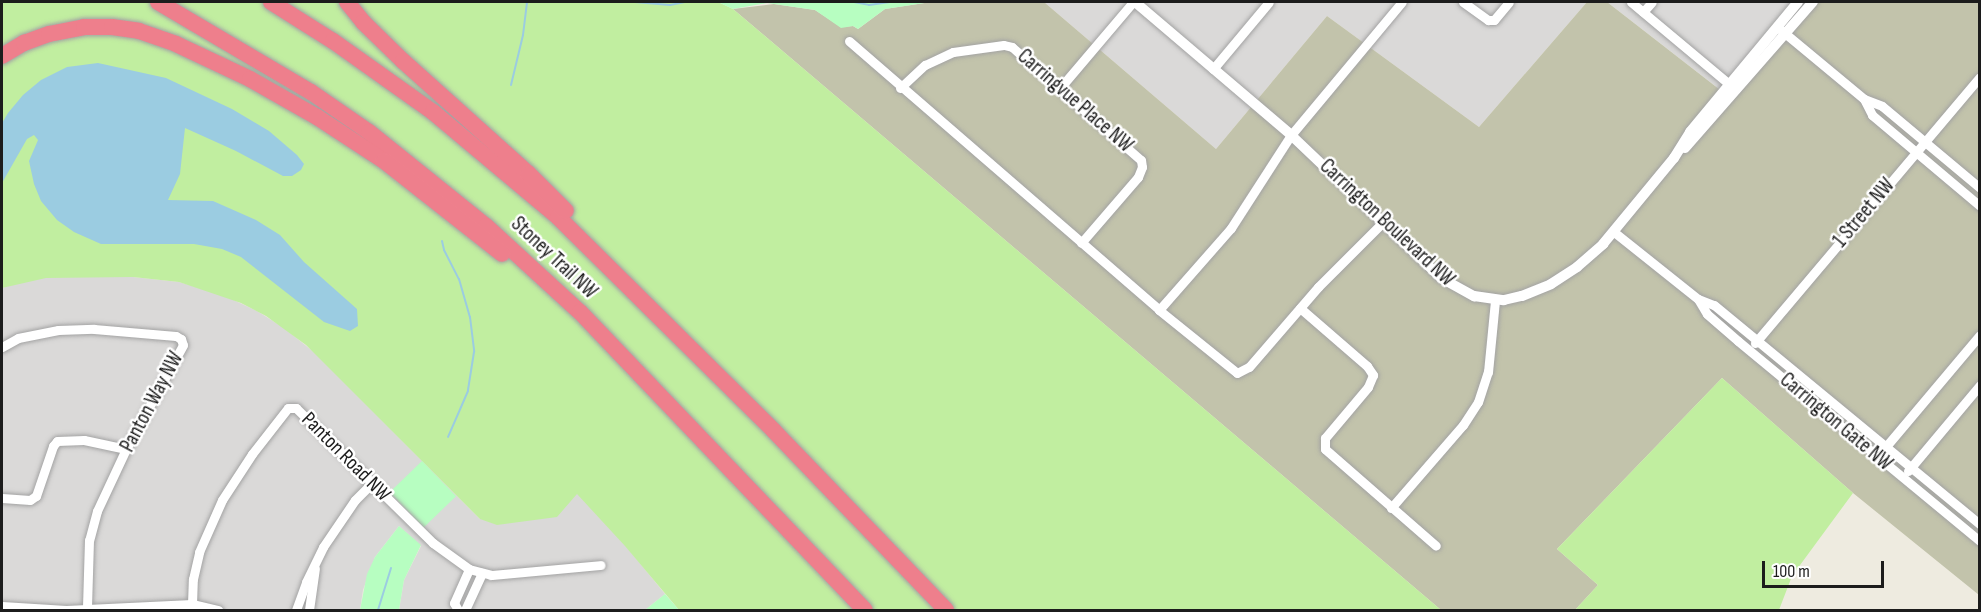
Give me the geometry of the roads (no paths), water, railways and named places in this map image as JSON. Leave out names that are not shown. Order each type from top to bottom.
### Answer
[{"type":"highway","points":[[152,2],[176,11]]},
{"type":"highway","name":"Stoney Trail NW","points":[[158,2],[311,93],[433,182],[551,284],[864,610]]},
{"type":"highway","name":"Stoney Trail NW","points":[[271,2],[333,41],[433,112],[558,217],[881,541],[946,610]]},
{"type":"highway","points":[[347,2],[387,46],[529,174],[596,241],[723,372],[757,416]]},
{"type":"highway","points":[[2,56],[24,43],[49,34],[84,27],[112,27],[139,32],[176,44],[250,79],[317,117],[384,161],[456,216],[623,358]]},
{"type":"highway","points":[[881,541],[953,610]]},
{"type":"street","name":"Carrington Boulevard NW","points":[[1134,2],[1291,135],[1448,283],[1474,296],[1495,300],[1522,296],[1551,284],[1587,259],[1614,232],[1781,31],[1813,2]]},
{"type":"street","points":[[1060,88],[1134,2]]},
{"type":"street","points":[[1213,69],[1269,2]]},
{"type":"street","points":[[1160,310],[1231,228],[1291,135],[1402,2]]},
{"type":"street","points":[[1463,2],[1488,20],[1494,20],[1509,2]]},
{"type":"street","points":[[1631,2],[1733,87]]},
{"type":"street","points":[[1643,12],[1652,2]]},
{"type":"street","name":"Carrington Boulevard NW","points":[[1781,31],[1798,2]]},
{"type":"street","points":[[1781,31],[1864,99],[1882,106],[1980,188]]},
{"type":"street","points":[[849,41],[900,88],[1081,243],[1231,370],[1239,373],[1249,367],[1300,308],[1383,222]]},
{"type":"street","name":"Carringvue Place NW","points":[[900,88],[925,65],[942,56],[966,49],[1004,45],[1012,47],[1060,88],[1136,154],[1142,166],[1136,181],[1081,243]]},
{"type":"street","name":"1 Street NW","points":[[1749,350],[1980,77]]},
{"type":"street","points":[[1864,99],[1872,115],[1980,206]]},
{"type":"street","name":"Carrington Gate NW","points":[[1614,232],[1698,299],[1707,314],[1749,350],[1980,541]]},
{"type":"street","name":"Carrington Gate NW","points":[[1698,299],[1714,304],[1980,524]]},
{"type":"street","points":[[1391,508],[1463,425],[1478,402],[1488,372],[1495,300]]},
{"type":"street","points":[[1300,308],[1372,372],[1371,382],[1327,436],[1323,444],[1329,455],[1436,546]]},
{"type":"street","name":"Panton Way NW","points":[[2,347],[18,338],[58,330],[94,329],[176,336],[181,339],[183,345],[126,449],[97,511],[89,540],[87,607]]},
{"type":"street","points":[[1878,457],[1980,335]]},
{"type":"street","points":[[1902,477],[1980,385]]},
{"type":"street","name":"Panton Road NW","points":[[192,604],[199,552],[222,500],[252,454],[288,408],[296,408],[433,543],[469,569],[491,575],[601,565]]},
{"type":"street","points":[[2,498],[30,500],[36,496],[52,446],[57,441],[84,440],[126,449]]},
{"type":"street","points":[[296,610],[306,582],[337,524],[372,483]]},
{"type":"street","points":[[309,610],[315,564]]},
{"type":"street","points":[[458,610],[454,603],[469,569]]},
{"type":"street","points":[[465,610],[482,573]]},
{"type":"street","points":[[6,608],[66,610],[87,607],[192,604],[218,610]]},
{"type":"water","points":[[98,63],[166,78],[232,109],[269,131],[297,155],[304,164],[301,170],[292,176],[283,176],[185,128],[180,174],[168,200],[213,201],[256,220],[280,235],[304,262],[357,309],[358,326],[350,331],[324,322],[241,257],[222,249],[194,244],[101,244],[74,232],[57,220],[41,201],[34,184],[29,161],[38,140],[34,135],[27,139],[2,183],[2,123],[8,113],[23,95],[41,80],[67,67]]},
{"type":"waterway","points":[[511,85],[523,35],[527,2]]},
{"type":"waterway","points":[[635,2],[670,5],[685,2]]},
{"type":"waterway","points":[[854,2],[869,5],[890,2]]},
{"type":"waterway","points":[[442,241],[444,250],[459,279],[470,317],[474,352],[468,391],[448,437]]},
{"type":"waterway","points":[[378,610],[391,568]]}]
